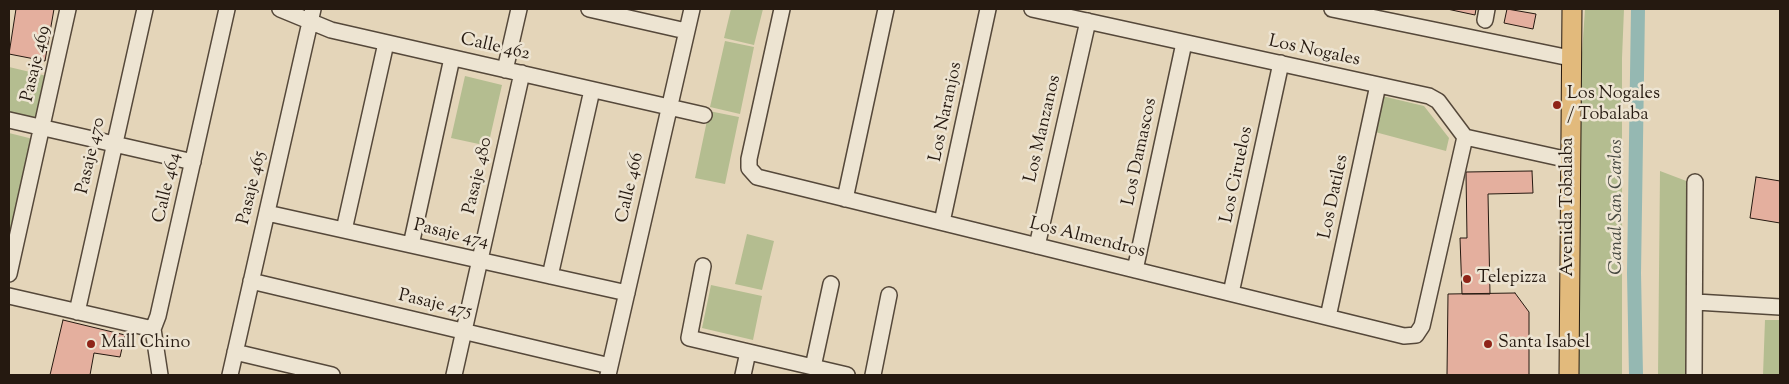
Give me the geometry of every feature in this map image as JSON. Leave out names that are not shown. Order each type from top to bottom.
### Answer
[{"type":"main road","name":"Avenida Tobalaba","points":[[1569,375],[1569,160],[1572,9]]},
{"type":"street","name":"Pasaje 469","points":[[9,274],[68,9]]},
{"type":"street","name":"Pasaje 470","points":[[77,312],[145,9]]},
{"type":"street","name":"Calle 464","points":[[160,375],[153,329],[158,316],[227,9]]},
{"type":"street","name":"Calle 462","points":[[280,9],[311,15],[331,30],[704,115]]},
{"type":"street","points":[[505,70],[519,9]]},
{"type":"street","points":[[589,9],[686,31]]},
{"type":"street","name":"Calle 466","points":[[609,371],[692,9]]},
{"type":"street","name":"Los Almendros","points":[[782,9],[749,159],[751,172],[761,178],[1404,336],[1416,335],[1422,326],[1465,137]]},
{"type":"street","points":[[844,198],[886,9]]},
{"type":"street","name":"Los Naranjos","points":[[942,222],[988,9]]},
{"type":"street","name":"Los Nogales","points":[[1032,9],[1424,95],[1434,98],[1441,105],[1465,137]]},
{"type":"street","points":[[1332,9],[1570,58]]},
{"type":"street","name":"Pasaje 465","points":[[230,375],[311,15]]},
{"type":"street","name":"Los Manzanos","points":[[1037,246],[1088,21]]},
{"type":"street","points":[[344,230],[386,43]]},
{"type":"street","name":"Los Damascos","points":[[1135,270],[1184,43]]},
{"type":"street","points":[[411,245],[452,58]]},
{"type":"street","name":"Los Ciruelos","points":[[1231,294],[1281,64]]},
{"type":"street","name":"Pasaje 480","points":[[454,375],[522,74]]},
{"type":"street","name":"Los Datiles","points":[[1328,317],[1378,85]]},
{"type":"street","points":[[550,276],[592,90]]},
{"type":"street","points":[[9,120],[193,162]]},
{"type":"street","points":[[1465,137],[1569,160]]},
{"type":"street","points":[[1694,375],[1696,302],[1695,182]]},
{"type":"street","name":"Pasaje 474","points":[[267,213],[626,294]]},
{"type":"street","points":[[703,266],[689,338],[847,375]]},
{"type":"street","name":"Pasaje 475","points":[[251,281],[464,331],[609,371]]},
{"type":"street","points":[[813,367],[831,284]]},
{"type":"street","points":[[873,375],[889,295]]},
{"type":"street","points":[[9,296],[153,329]]},
{"type":"street","points":[[1696,302],[1780,307]]},
{"type":"street","points":[[235,352],[332,375]]},
{"type":"street","points":[[743,375],[748,352]]},
{"type":"green space","points":[[731,9],[763,9],[754,45],[724,38]]},
{"type":"green space","points":[[1585,9],[1624,9],[1622,58],[1622,375],[1578,375],[1582,53]]},
{"type":"green space","points":[[725,41],[754,47],[740,114],[710,107]]},
{"type":"green space","points":[[9,67],[47,76],[38,122],[9,114]]},
{"type":"green space","points":[[465,76],[502,85],[488,146],[451,138]]},
{"type":"green space","points":[[1382,96],[1424,106],[1449,138],[1446,151],[1375,132]]},
{"type":"green space","points":[[709,111],[739,117],[725,184],[695,178]]},
{"type":"green space","points":[[9,133],[33,139],[9,250]]},
{"type":"green space","points":[[1660,171],[1689,182],[1686,375],[1658,375]]},
{"type":"green space","points":[[747,234],[774,241],[762,290],[735,284]]},
{"type":"green space","points":[[711,285],[762,296],[753,340],[702,328]]},
{"type":"green space","points":[[1765,320],[1780,320],[1780,375],[1763,375]]},
{"type":"building","points":[[16,9],[54,9],[45,61],[9,54]]},
{"type":"building","points":[[1447,9],[1476,9],[1475,15]]},
{"type":"building","points":[[1507,9],[1536,14],[1533,29],[1504,23]]},
{"type":"building","points":[[1532,171],[1533,193],[1488,194],[1490,294],[1462,294],[1460,238],[1467,238],[1466,172]]},
{"type":"building","points":[[1756,177],[1780,181],[1780,223],[1750,218]]},
{"type":"building","name":"Santa Isabel","points":[[1515,293],[1529,312],[1529,375],[1447,375],[1448,294]]},
{"type":"building","name":"Mall Chino","points":[[63,320],[125,335],[120,357],[94,353],[90,375],[50,375]]},
{"type":"waterway","name":"Canal San Carlos","points":[[1636,375],[1634,273],[1638,9]]},
{"type":"place","name":"Los Nogales / Tobalaba","points":[[1557,105]]},
{"type":"place","name":"Telepizza","points":[[1467,279]]},
{"type":"place","name":"Mall Chino","points":[[91,344]]},
{"type":"place","name":"Santa Isabel","points":[[1488,344]]}]
